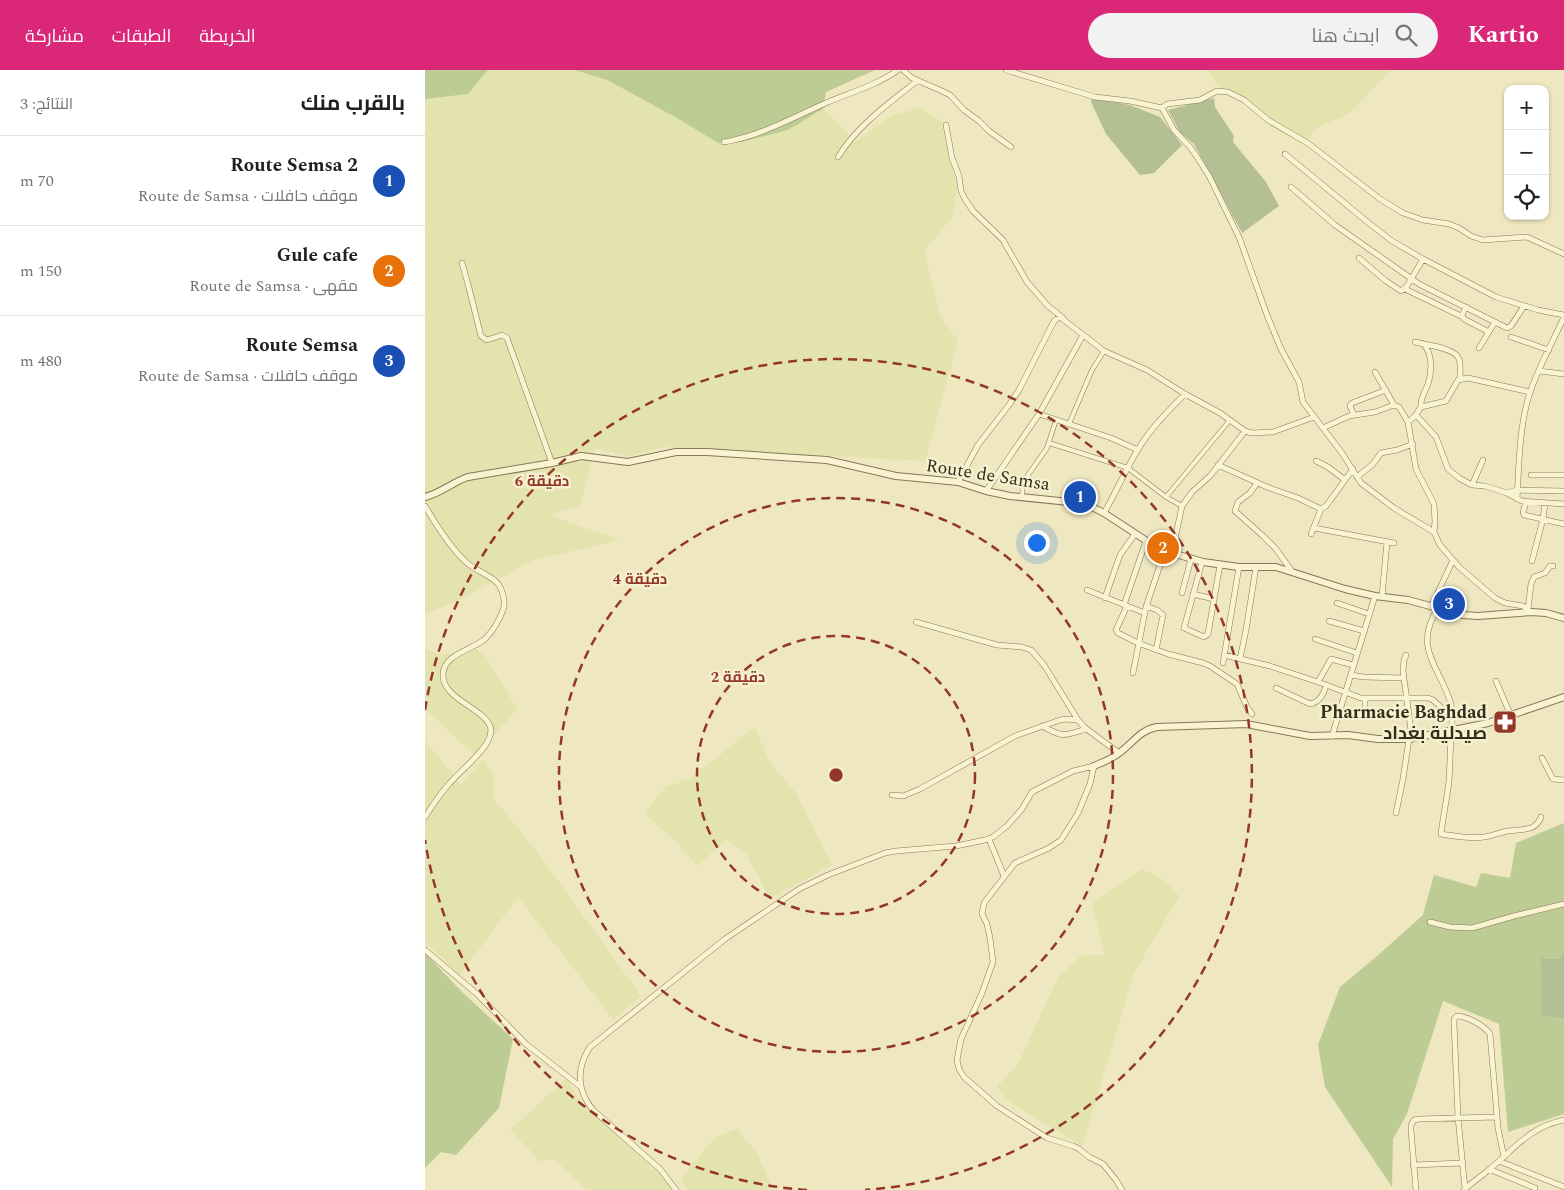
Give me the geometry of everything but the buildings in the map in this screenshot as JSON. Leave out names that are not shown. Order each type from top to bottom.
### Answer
[{"type":"street","points":[[724,142],[750,136],[867,87],[899,70]]},
{"type":"street","points":[[903,70],[917,81],[942,91],[1011,147]]},
{"type":"street","points":[[1006,70],[1095,97],[1130,101],[1162,108],[1174,130],[1190,147],[1201,163],[1239,237],[1267,315],[1281,348],[1299,382],[1303,402],[1365,486],[1394,508],[1434,532]]},
{"type":"street","points":[[838,157],[870,120],[917,81]]},
{"type":"street","points":[[1162,108],[1167,104],[1197,101],[1217,91],[1228,92],[1244,100],[1268,120],[1309,144],[1380,199],[1403,213],[1423,220],[1449,224],[1483,240],[1527,237],[1564,254]]},
{"type":"street","points":[[946,125],[961,191],[973,211],[1006,245],[1027,282],[1047,304],[1083,335],[1104,351],[1147,370],[1245,430],[1253,433],[1273,432],[1314,417]]},
{"type":"street","points":[[1285,154],[1392,242],[1496,297],[1564,316],[1530,392],[1523,425],[1517,499]]},
{"type":"street","points":[[1291,187],[1335,224],[1425,287],[1509,328],[1524,306]]},
{"type":"street","points":[[1359,258],[1401,292],[1405,289],[1423,260]]},
{"type":"street","points":[[461,263],[481,336],[487,340],[502,335],[507,338],[552,463]]},
{"type":"street","points":[[1405,289],[1463,317],[1489,332]]},
{"type":"street","points":[[1463,317],[1466,307]]},
{"type":"street","points":[[958,482],[978,445],[1019,390],[1053,323],[1058,318],[1061,317],[1063,319]]},
{"type":"street","points":[[1479,348],[1495,322]]},
{"type":"street","points":[[986,492],[1039,414],[1083,335]]},
{"type":"street","points":[[1511,337],[1549,350]]},
{"type":"street","points":[[1415,342],[1445,349],[1457,355],[1460,367],[1459,379],[1446,401],[1421,407]]},
{"type":"street","points":[[1408,422],[1421,407],[1421,402],[1429,382],[1429,353],[1422,344]]},
{"type":"street","points":[[1069,424],[1092,370],[1104,351]]},
{"type":"street","points":[[1539,371],[1564,374]]},
{"type":"street","points":[[1375,372],[1394,406],[1401,409],[1408,422],[1416,469],[1434,504],[1434,532],[1440,545],[1453,560],[1495,598],[1509,604],[1523,606],[1530,611]]},
{"type":"street","points":[[1459,379],[1468,378],[1530,392]]},
{"type":"street","points":[[1354,415],[1352,403],[1386,390]]},
{"type":"street","points":[[1104,513],[1138,450],[1155,425],[1185,394]]},
{"type":"street","points":[[1323,428],[1342,418],[1375,412],[1394,406]]},
{"type":"street","points":[[1039,414],[1111,438],[1138,450]]},
{"type":"street","points":[[1416,415],[1436,437],[1448,469],[1455,476],[1472,485],[1485,486],[1527,502],[1564,504]]},
{"type":"street","points":[[1022,497],[1024,479],[1043,455],[1057,420]]},
{"type":"street","points":[[1166,496],[1230,420]]},
{"type":"street","points":[[1172,553],[1182,506],[1192,492],[1210,476],[1245,430]]},
{"type":"street","points":[[1049,443],[1128,468],[1182,506]]},
{"type":"street","points":[[1357,476],[1373,464],[1381,453],[1413,444]]},
{"type":"street","name":"Route de Samsa","points":[[425,497],[442,491],[459,480],[468,477],[552,463],[581,456],[628,462],[669,453],[707,452],[827,460],[907,478],[958,482],[986,492],[1079,503],[1104,513],[1146,541],[1172,553],[1201,562],[1239,567],[1276,567],[1291,570],[1325,583],[1378,596],[1435,606],[1463,615],[1478,616],[1530,611],[1564,618]]},
{"type":"street","points":[[1472,485],[1483,460]]},
{"type":"street","points":[[1316,461],[1328,466],[1345,480]]},
{"type":"street","points":[[1218,465],[1321,509]]},
{"type":"street","points":[[1311,534],[1321,509],[1326,506],[1353,469]]},
{"type":"street","points":[[1531,475],[1564,475]]},
{"type":"street","points":[[1257,483],[1250,493],[1238,502],[1235,511],[1276,549],[1291,570]]},
{"type":"street","points":[[1507,493],[1517,490],[1564,491]]},
{"type":"street","points":[[1527,502],[1524,515],[1564,524]]},
{"type":"street","points":[[1532,561],[1543,519],[1545,503]]},
{"type":"street","points":[[425,506],[465,562],[498,584],[503,594],[505,606],[499,620],[485,638],[453,657],[446,665],[443,673],[444,683],[449,692],[484,719],[491,733],[481,750],[448,784],[425,817]]},
{"type":"street","points":[[1314,528],[1394,544]]},
{"type":"street","points":[[1105,598],[1120,555],[1135,534]]},
{"type":"street","points":[[1146,541],[1117,631],[1119,634],[1156,650],[1203,663],[1232,680],[1237,684],[1252,714]]},
{"type":"street","points":[[1332,736],[1369,614],[1378,596],[1387,542]]},
{"type":"street","points":[[1133,673],[1146,606],[1165,550]]},
{"type":"street","points":[[1182,593],[1191,559]]},
{"type":"street","points":[[1453,560],[1429,622],[1427,636],[1428,651],[1451,704],[1453,718],[1449,782],[1441,834],[1468,837],[1488,836],[1532,828],[1541,817]]},
{"type":"street","points":[[1201,562],[1184,628],[1204,637],[1208,634],[1220,565]]},
{"type":"street","points":[[1530,611],[1531,584],[1534,577],[1545,573],[1550,566],[1553,566]]},
{"type":"street","points":[[1223,663],[1239,567]]},
{"type":"street","points":[[1240,659],[1256,567]]},
{"type":"street","points":[[1087,590],[1145,612]]},
{"type":"street","points":[[1193,594],[1214,599]]},
{"type":"street","points":[[1337,603],[1369,614]]},
{"type":"street","points":[[1146,606],[1157,610],[1163,616],[1156,650]]},
{"type":"street","points":[[1329,621],[1364,631]]},
{"type":"street","points":[[916,622],[997,645],[1022,647],[1031,650],[1045,665],[1078,720],[1119,753]]},
{"type":"street","points":[[1315,639],[1357,653]]},
{"type":"street","points":[[1224,655],[1270,666],[1365,699],[1427,698],[1433,700],[1444,710]]},
{"type":"street","points":[[1397,814],[1410,739],[1403,666],[1406,655]]},
{"type":"street","points":[[1318,682],[1331,659],[1353,665]]},
{"type":"street","points":[[1351,675],[1404,678]]},
{"type":"street","points":[[1496,681],[1511,716]]},
{"type":"street","points":[[1276,688],[1310,704],[1321,698],[1326,685]]},
{"type":"street","points":[[677,1190],[659,1169],[593,1110],[585,1099],[581,1086],[584,1058],[595,1043],[629,1018],[725,939],[799,889],[828,875],[885,853],[956,846],[989,839],[999,833],[1016,817],[1029,795],[1035,790],[1073,772],[1094,766],[1119,753],[1138,735],[1157,727],[1246,724],[1310,736],[1410,739],[1511,716],[1564,698]]},
{"type":"street","points":[[1365,699],[1366,713],[1407,711]]},
{"type":"street","points":[[892,795],[903,796],[920,789],[1015,736],[1066,718],[1078,720]]},
{"type":"street","points":[[1043,726],[1061,735],[1068,735],[1086,728]]},
{"type":"street","points":[[1542,758],[1553,779],[1564,780]]},
{"type":"street","points":[[1094,766],[1078,813],[1061,840],[1039,853],[1018,861],[988,897],[982,914],[989,931],[993,962],[982,993],[959,1045],[957,1060],[959,1069],[967,1081],[997,1106],[1047,1138],[1073,1146],[1089,1158],[1103,1164],[1122,1190]]},
{"type":"street","points":[[989,839],[1005,876]]},
{"type":"street","points":[[1430,922],[1450,927],[1472,928],[1564,904]]},
{"type":"street","points":[[425,950],[477,994],[526,1044],[581,1086]]},
{"type":"street","points":[[1464,1189],[1453,1023],[1454,1019],[1459,1016],[1487,1029],[1490,1034],[1501,1159]]},
{"type":"street","points":[[1416,1190],[1411,1130],[1413,1121],[1419,1118],[1497,1117]]},
{"type":"street","points":[[1464,1189],[1539,1128],[1564,1120]]},
{"type":"street","points":[[1501,1159],[1564,1187]]},
{"type":"street","points":[[1413,1165],[1463,1163]]},
{"type":"street","points":[[1489,1170],[1535,1188]]},
{"type":"green space","points":[[425,70],[488,70],[468,94],[425,99]]},
{"type":"green space","points":[[488,70],[575,70],[606,80],[677,118],[718,143],[788,130],[823,109],[839,124],[854,143],[891,116],[919,108],[941,121],[957,187],[953,216],[924,252],[940,315],[958,341],[925,461],[664,447],[628,456],[595,448],[580,505],[549,515],[620,540],[533,560],[455,602],[425,614],[425,99],[468,94]]},
{"type":"green space","points":[[575,70],[875,70],[826,92],[823,109],[788,130],[741,142],[718,143],[677,118],[607,80]]},
{"type":"green space","points":[[1208,70],[1391,70],[1350,113],[1318,127],[1306,142],[1218,86]]},
{"type":"green space","points":[[1092,98],[1130,105],[1160,117],[1182,145],[1154,173],[1140,175],[1106,134],[1091,102]]},
{"type":"green space","points":[[1214,98],[1215,107],[1234,136],[1233,142],[1266,182],[1279,206],[1242,233],[1194,144],[1180,133],[1168,110]]},
{"type":"green space","points":[[475,648],[486,657],[517,709],[476,756],[425,709],[425,649],[441,655]]},
{"type":"green space","points":[[755,727],[769,762],[795,792],[832,865],[770,898],[746,854],[726,839],[698,866],[674,840],[644,813],[666,787],[690,779]]},
{"type":"green space","points":[[425,741],[461,785],[483,760],[494,777],[494,799],[538,853],[641,996],[613,1019],[518,897],[460,975],[425,942]]},
{"type":"green space","points":[[1564,823],[1564,947],[1560,959],[1542,958],[1542,1016],[1564,1019],[1564,1114],[1508,1132],[1499,1024],[1443,1001],[1407,1114],[1393,1139],[1392,1187],[1325,1087],[1318,1045],[1340,987],[1423,915],[1434,875],[1476,887],[1481,873],[1510,878],[1516,843]]},
{"type":"green space","points":[[1142,869],[1165,881],[1179,896],[1134,973],[1082,1146],[1006,1100],[997,1087],[1019,1062],[1058,977],[1082,955],[1105,955],[1092,904]]},
{"type":"green space","points":[[1564,947],[1564,1019],[1542,1016],[1541,958],[1560,959]]},
{"type":"green space","points":[[425,953],[463,993],[513,1039],[499,1108],[456,1155],[441,1152],[425,1168]]},
{"type":"green space","points":[[567,1078],[578,1099],[672,1186],[674,1190],[587,1190],[553,1158],[541,1162],[510,1130]]},
{"type":"green space","points":[[737,1129],[758,1155],[773,1190],[688,1190],[681,1178],[716,1137]]},
{"type":"place","name":"Route Semsa 2","points":[[1080,497]]},
{"type":"place","name":"Gule cafe","points":[[1163,548]]},
{"type":"place","name":"Route Semsa","points":[[1449,604]]},
{"type":"place","name":"Pharmacie Baghdad صيدلية بغداد","points":[[1505,722]]}]
